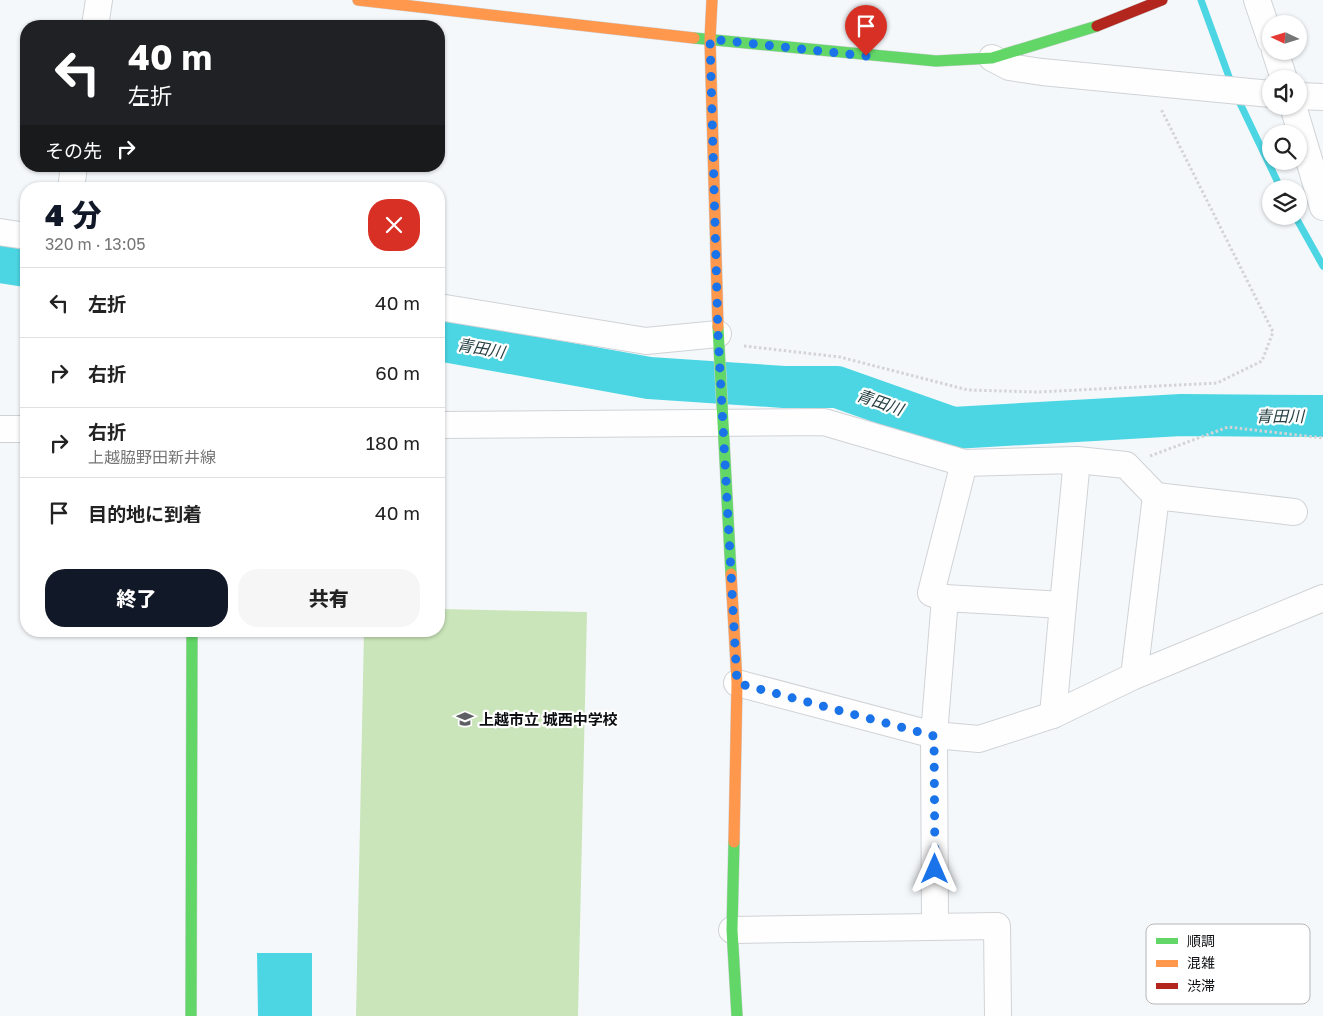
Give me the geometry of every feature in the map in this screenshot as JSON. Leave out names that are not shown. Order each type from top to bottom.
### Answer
[{"type":"street","points":[[96,20],[98,0]]},
{"type":"street","points":[[358,0],[893,59],[936,61],[992,58],[1079,33],[1162,0]]},
{"type":"street","points":[[712,0],[710,39],[718,343],[737,683],[732,930],[737,1016]]},
{"type":"street","points":[[1257,0],[1262,15]]},
{"type":"street","points":[[992,58],[1009,66],[1042,72],[1262,93]]},
{"type":"street","points":[[1307,96],[1323,97]]},
{"type":"street","points":[[1296,115],[1323,207]]},
{"type":"street","points":[[0,232],[20,235]]},
{"type":"street","points":[[445,308],[646,341],[718,343]]},
{"type":"street","points":[[445,425],[824,422],[964,463],[1077,460],[1126,465],[1156,496],[1294,512]]},
{"type":"street","points":[[0,429],[20,429]]},
{"type":"street","points":[[1054,715],[1077,460]]},
{"type":"street","points":[[964,463],[931,593],[945,598],[1063,605]]},
{"type":"street","points":[[1134,676],[1156,496]]},
{"type":"street","points":[[935,926],[934,736],[945,598]]},
{"type":"street","points":[[737,683],[934,736],[980,739],[1054,715],[1134,676],[1323,598]]},
{"type":"street","points":[[191,1016],[192,637]]},
{"type":"street","points":[[732,930],[997,926],[998,1016]]},
{"type":"path","points":[[744,346],[840,357],[968,390],[1037,392],[1217,383],[1262,361],[1273,332],[1155,97],[1142,82]]},
{"type":"path","points":[[1126,465],[1228,427],[1323,438]]},
{"type":"green space","points":[[445,609],[587,612],[578,1016],[356,1016],[364,637],[445,637]]},
{"type":"water","points":[[257,953],[312,953],[312,1016],[258,1016]]},
{"type":"waterway","points":[[1201,0],[1232,85]]},
{"type":"waterway","points":[[1237,97],[1277,180]]},
{"type":"waterway","points":[[1300,225],[1323,266]]},
{"type":"waterway","name":"青田川","points":[[0,262],[20,265]]},
{"type":"waterway","name":"青田川","points":[[445,341],[649,378],[784,387],[837,387],[953,428],[1181,415],[1323,416]]},
{"type":"traffic: fast","points":[[694,38],[936,61],[992,58],[1097,26]]},
{"type":"traffic: fast","points":[[718,327],[731,574]]},
{"type":"traffic: fast","points":[[191,1016],[192,637]]},
{"type":"traffic: fast","points":[[734,842],[732,930],[737,1016]]},
{"type":"traffic: slow","points":[[358,0],[694,38]]},
{"type":"traffic: slow","points":[[712,0],[710,39],[718,327]]},
{"type":"traffic: slow","points":[[731,574],[737,683],[734,842]]},
{"type":"traffic: jam","points":[[1097,26],[1162,0]]},
{"type":"place","name":"上越市立 城西中学校","points":[[465,719]]},
{"type":"route","points":[[866,56],[710,39],[718,334],[737,683],[934,736],[935,869]]}]
